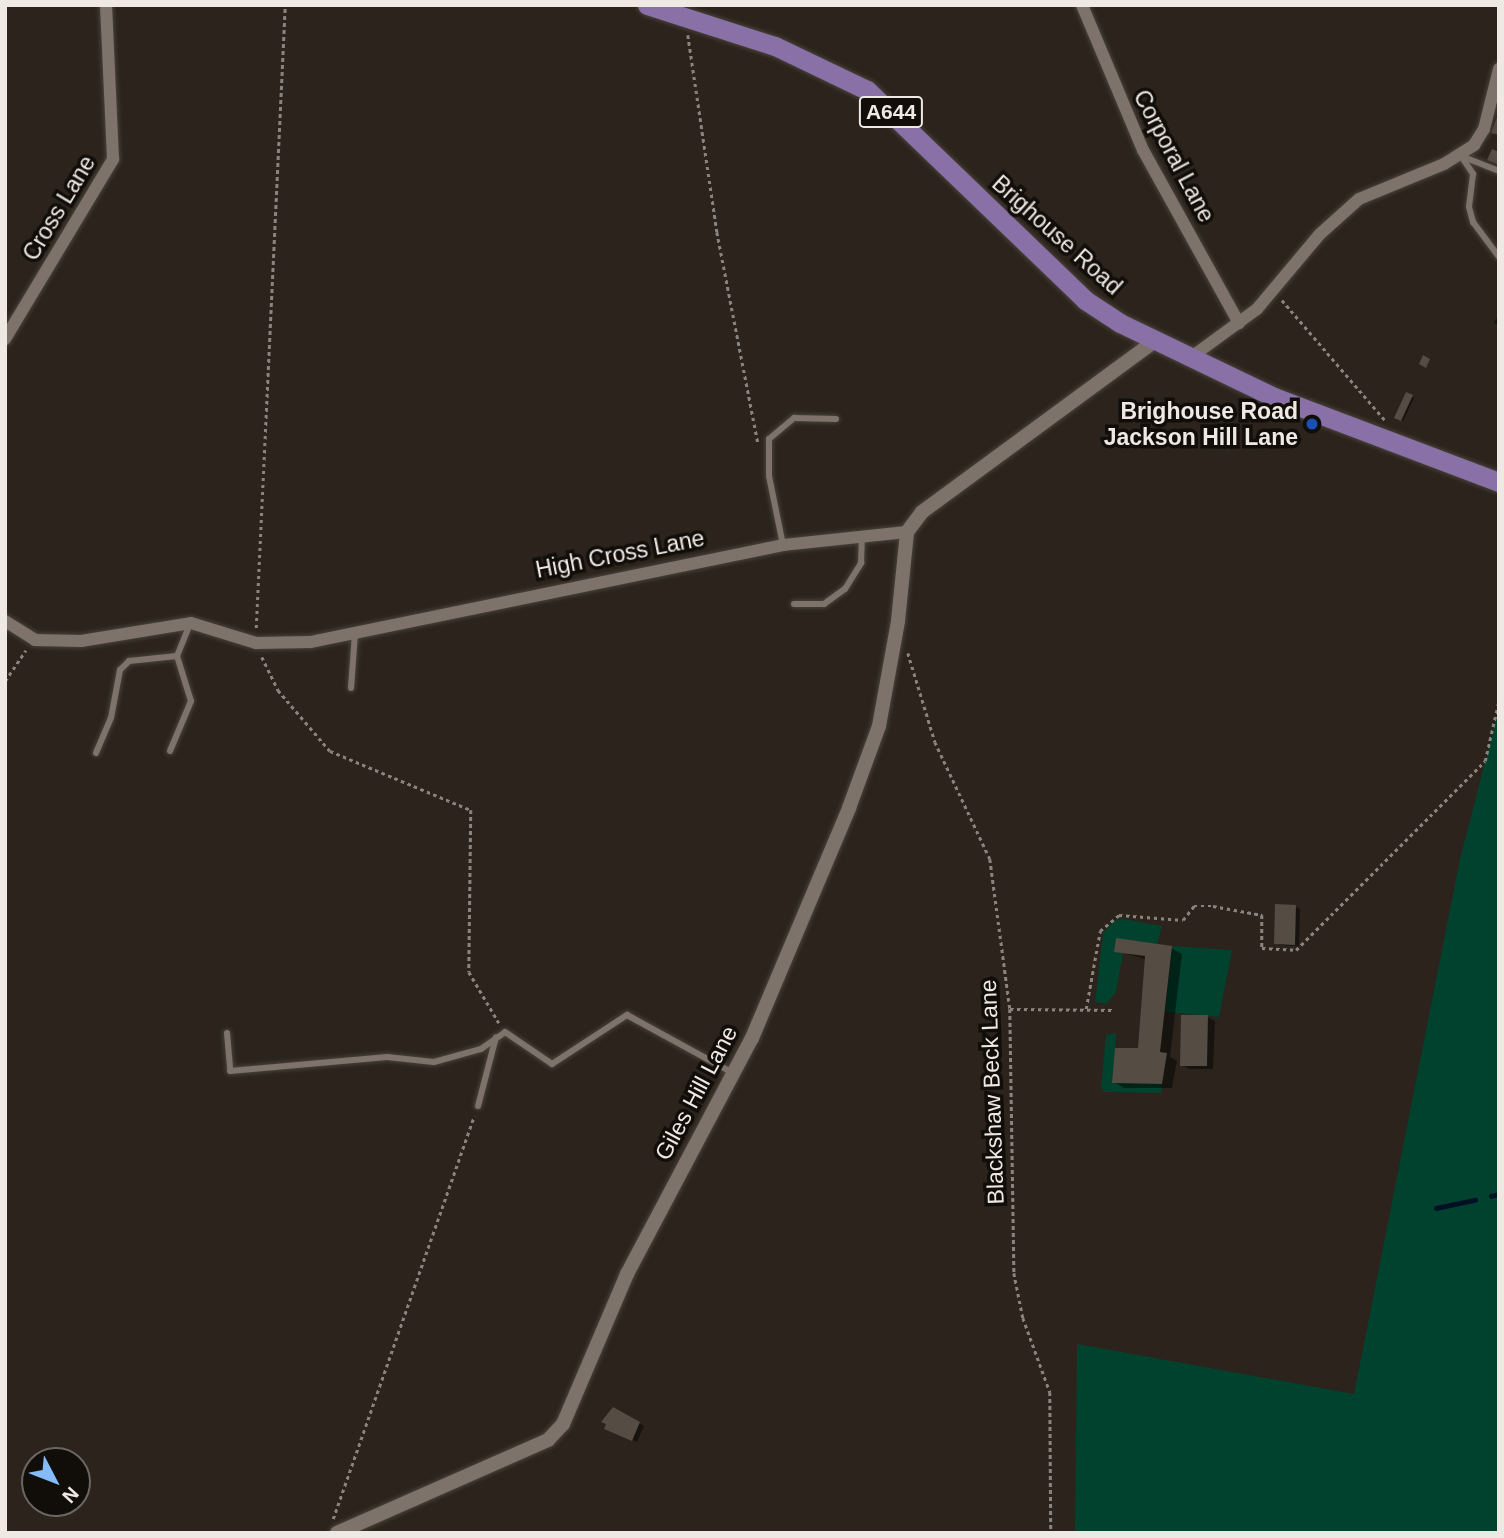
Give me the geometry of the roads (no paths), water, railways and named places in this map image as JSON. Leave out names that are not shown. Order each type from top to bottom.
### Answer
[{"type":"main road","name":"Brighouse Road","points":[[647,5],[775,46],[867,90],[1084,300],[1155,341],[1274,397],[1499,482]]},
{"type":"street","name":"Cross Lane","points":[[5,339],[113,159],[106,5]]},
{"type":"street","name":"Corporal Lane","points":[[1083,5],[1143,149],[1239,323]]},
{"type":"street","points":[[1190,358],[1239,323],[1273,289],[1320,233],[1359,199],[1461,156],[1484,129],[1499,69]]},
{"type":"street","points":[[907,532],[922,512],[1155,341]]},
{"type":"street","name":"High Cross Lane","points":[[5,621],[35,640],[81,641],[191,623],[256,643],[311,642],[782,545],[907,532]]},
{"type":"street","name":"Giles Hill Lane","points":[[335,1526],[548,1440],[563,1424],[627,1274],[735,1074],[872,747],[898,621],[907,532]]},
{"type":"lane","points":[[1461,156],[1499,172]]},
{"type":"lane","points":[[1461,156],[1473,174],[1469,207],[1473,222],[1499,257]]},
{"type":"lane","points":[[782,545],[769,476],[769,439],[794,418],[836,419]]},
{"type":"lane","points":[[794,604],[824,604],[845,589],[861,563],[862,538]]},
{"type":"lane","points":[[170,751],[191,701],[177,656],[191,623]]},
{"type":"lane","points":[[351,688],[355,632]]},
{"type":"lane","points":[[96,753],[111,718],[120,670],[140,659],[177,656]]},
{"type":"lane","points":[[227,1032],[230,1071],[387,1058],[434,1062],[481,1049],[496,1035],[505,1032],[552,1064],[627,1015],[735,1074]]},
{"type":"lane","points":[[478,1106],[496,1035]]},
{"type":"waterway","points":[[1491,1196],[1499,1194]]},
{"type":"waterway","points":[[1436,1208],[1475,1200]]},
{"type":"place","name":"Brighouse Road Jackson Hill Lane","points":[[1312,424]]}]
